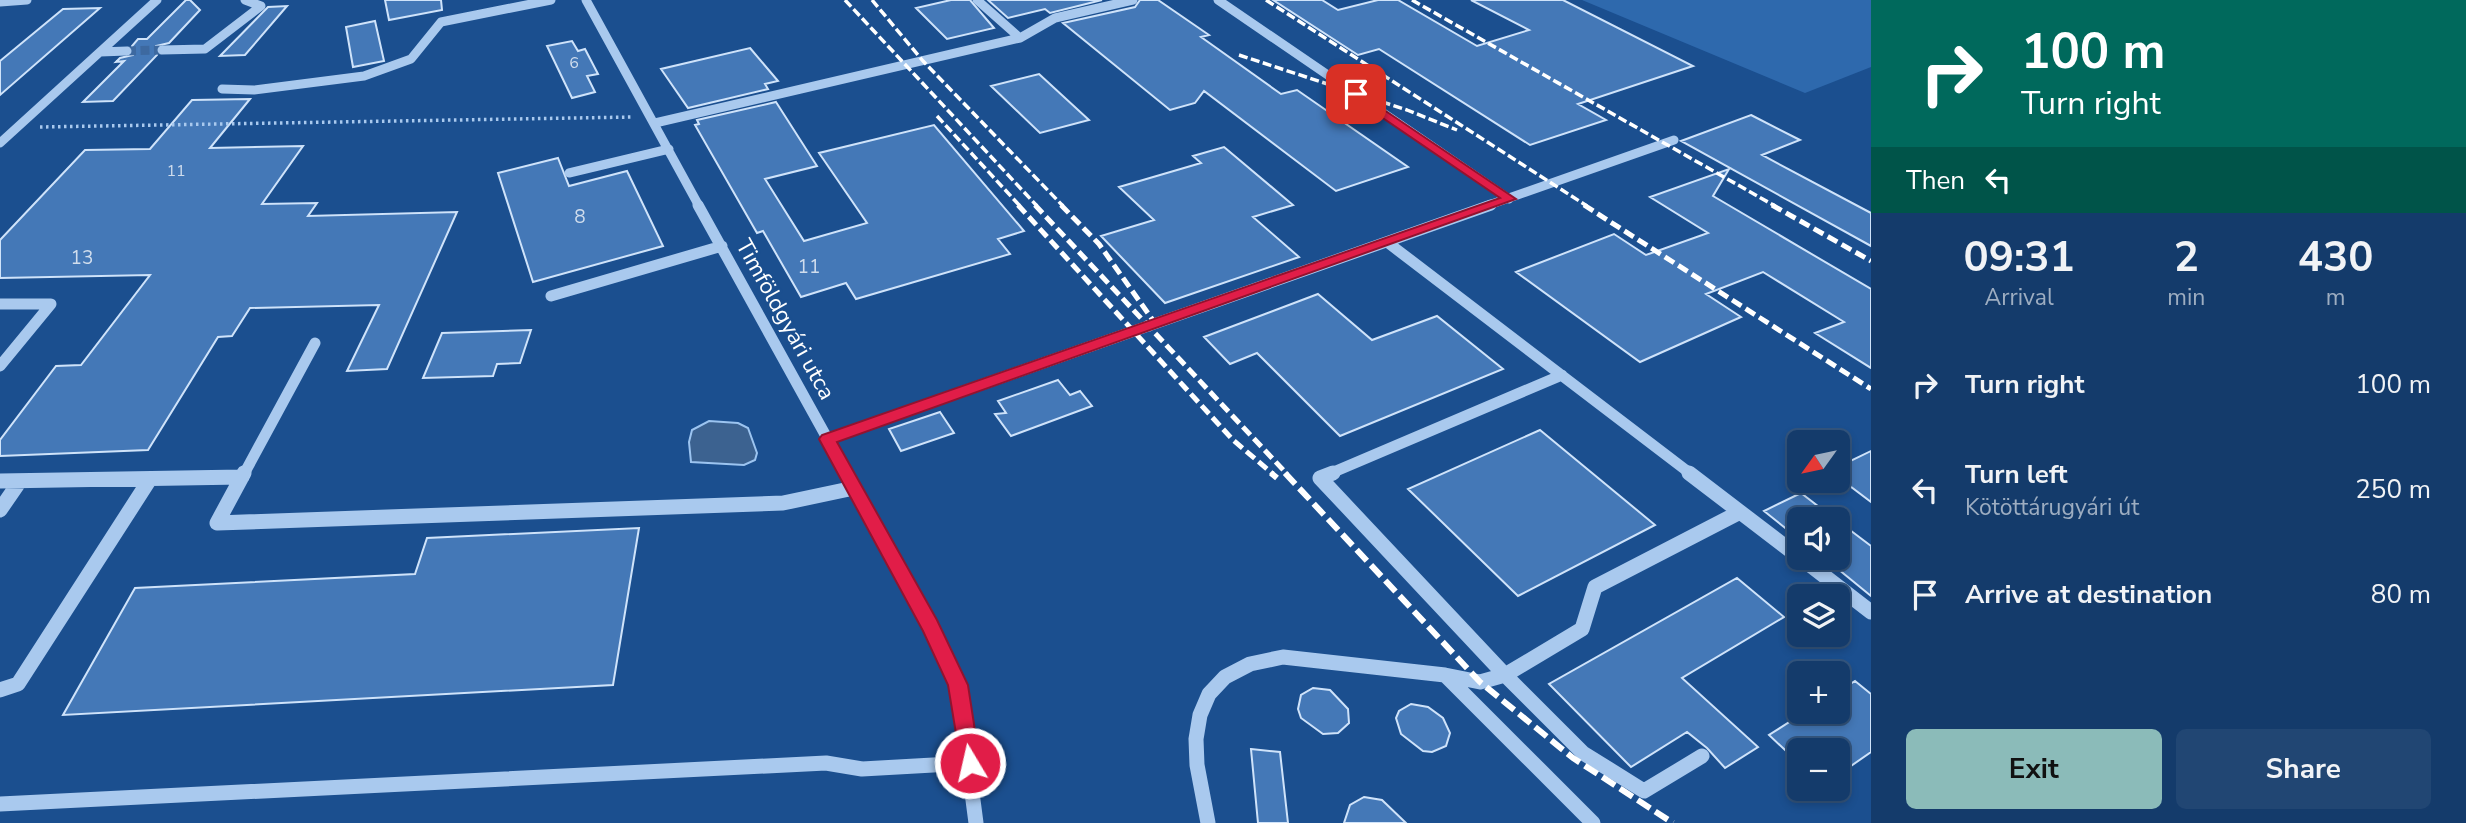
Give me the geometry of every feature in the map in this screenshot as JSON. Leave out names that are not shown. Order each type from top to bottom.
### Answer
[{"type":"street","points":[[0,2],[27,0]]},
{"type":"street","points":[[0,144],[157,0]]},
{"type":"street","points":[[162,50],[205,48],[217,33],[247,22],[261,6],[245,0]]},
{"type":"street","points":[[222,89],[254,90],[364,76],[411,59],[441,22],[551,0]]},
{"type":"street","name":"Timföldgyári utca","points":[[586,0],[930,626],[958,685],[976,823]]},
{"type":"street","points":[[977,0],[1020,38]]},
{"type":"street","points":[[653,120],[1020,38],[1055,18],[1133,0]]},
{"type":"street","points":[[1218,0],[1509,199]]},
{"type":"street","points":[[100,52],[127,51]]},
{"type":"street","points":[[0,128],[17,127]]},
{"type":"street","points":[[828,439],[1674,140]]},
{"type":"street","points":[[569,173],[669,149]]},
{"type":"street","points":[[1387,242],[1787,548]]},
{"type":"street","points":[[551,296],[722,246]]},
{"type":"street","points":[[0,304],[51,304],[0,366]]},
{"type":"street","points":[[315,344],[217,523],[783,503],[854,488]]},
{"type":"street","points":[[1562,375],[1320,478],[1505,675],[1583,753],[1644,791],[1702,756]]},
{"type":"street","points":[[0,481],[242,477]]},
{"type":"street","points":[[0,690],[18,684],[150,479]]},
{"type":"street","points":[[0,510],[20,481]]},
{"type":"street","points":[[1208,823],[1194,751],[1197,715],[1216,683],[1236,671],[1262,660],[1283,657],[1445,675],[1480,682],[1505,675],[1582,629],[1595,587],[1740,512]]},
{"type":"street","points":[[1816,570],[1871,612]]},
{"type":"street","points":[[1445,675],[1593,823]]},
{"type":"street","points":[[0,804],[826,764],[863,769],[970,763]]},
{"type":"path","points":[[17,127],[653,120]]},
{"type":"shaded area","points":[[1582,0],[1871,0],[1871,67],[1805,93]]},
{"type":"shaded area","points":[[709,421],[738,423],[748,428],[757,453],[755,460],[744,465],[691,462],[689,442],[692,430]]},
{"type":"building","points":[[186,0],[190,0],[200,10],[169,43],[156,46],[157,55],[113,101],[83,102],[124,61],[116,62],[120,58],[133,55],[132,46],[138,39],[147,39]]},
{"type":"building","points":[[385,0],[441,0],[442,10],[389,20]]},
{"type":"building","points":[[951,0],[970,0],[994,28],[947,39],[916,8]]},
{"type":"building","points":[[988,0],[1102,0],[1050,13],[1045,9],[1008,18]]},
{"type":"building","points":[[1140,0],[1158,0],[1209,35],[1201,37],[1281,94],[1297,90],[1408,167],[1336,191],[1204,91],[1195,103],[1170,110],[1063,23],[1135,7]]},
{"type":"building","points":[[1273,0],[1322,0],[1338,10],[1378,0],[1398,0],[1477,46],[1529,30],[1471,0],[1563,0],[1693,66],[1578,104],[1606,120],[1530,145],[1379,49],[1358,55]]},
{"type":"building","points":[[287,6],[245,55],[220,56],[268,7]]},
{"type":"building","points":[[100,8],[0,95],[0,61],[63,9]]},
{"type":"building","points":[[375,21],[384,61],[353,67],[346,27]]},
{"type":"building","points":[[572,41],[578,51],[585,49],[598,74],[587,76],[595,92],[572,98],[547,46]]},
{"type":"building","points":[[750,48],[778,81],[765,84],[768,89],[688,108],[661,69]]},
{"type":"building","points":[[1039,74],[1089,120],[1040,133],[991,86]]},
{"type":"building","points":[[250,99],[210,148],[303,146],[262,204],[317,203],[308,216],[457,212],[387,369],[347,371],[379,305],[250,308],[232,336],[218,337],[148,450],[0,456],[0,440],[56,366],[81,365],[150,275],[0,278],[0,240],[85,150],[150,149],[192,100]]},
{"type":"building","points":[[776,102],[817,166],[765,179],[804,241],[867,223],[819,153],[934,125],[1024,231],[998,239],[1010,254],[856,299],[846,283],[801,297],[763,231],[757,233],[695,125],[699,124],[697,120]]},
{"type":"building","points":[[1751,115],[1800,140],[1762,155],[1871,213],[1871,246],[1681,141]]},
{"type":"building","points":[[1224,147],[1293,205],[1253,217],[1299,257],[1165,303],[1101,236],[1154,220],[1119,187],[1201,163],[1193,156]]},
{"type":"building","points":[[558,158],[569,186],[627,171],[663,246],[533,282],[498,173]]},
{"type":"building","points":[[1729,169],[1713,196],[1871,289],[1871,368],[1815,333],[1844,322],[1763,272],[1706,294],[1741,317],[1640,362],[1516,272],[1614,234],[1646,255],[1708,233],[1650,197]]},
{"type":"building","points":[[1318,294],[1372,340],[1437,316],[1503,369],[1340,436],[1257,353],[1230,364],[1204,337]]},
{"type":"building","points":[[531,330],[520,363],[497,364],[493,376],[423,378],[442,333]]},
{"type":"building","points":[[1058,380],[1070,395],[1080,391],[1092,406],[1011,436],[995,414],[1006,413],[998,401]]},
{"type":"building","points":[[940,412],[954,433],[901,451],[889,429]]},
{"type":"building","points":[[1540,430],[1655,525],[1518,596],[1408,489]]},
{"type":"building","points":[[1871,451],[1871,502],[1850,486],[1850,461]]},
{"type":"building","points":[[1799,494],[1819,507],[1787,507],[1787,529],[1764,511]]},
{"type":"building","points":[[639,528],[613,685],[63,715],[135,588],[415,574],[427,538]]},
{"type":"building","points":[[1850,530],[1871,546],[1871,596],[1839,570],[1850,570]]},
{"type":"building","points":[[1737,578],[1784,617],[1682,678],[1758,747],[1725,768],[1707,748],[1687,732],[1631,767],[1549,684]]},
{"type":"building","points":[[1855,681],[1871,694],[1871,752],[1850,767],[1850,738],[1787,738],[1787,752],[1769,735],[1787,724],[1850,724],[1850,684]]},
{"type":"building","points":[[1313,688],[1330,690],[1348,709],[1349,723],[1338,733],[1323,734],[1301,718],[1298,709],[1301,695]]},
{"type":"building","points":[[1411,704],[1428,707],[1443,718],[1450,733],[1446,746],[1432,752],[1423,751],[1401,734],[1396,718],[1399,711]]},
{"type":"building","points":[[1251,749],[1280,752],[1288,823],[1258,823]]},
{"type":"building","points":[[1364,797],[1382,800],[1406,823],[1344,823],[1350,805]]},
{"type":"tunnel","points":[[127,51],[162,50]]},
{"type":"railway","points":[[845,0],[1037,206]]},
{"type":"railway","points":[[872,0],[923,61],[1063,206]]},
{"type":"railway","points":[[1266,0],[1587,206]]},
{"type":"railway","points":[[1412,0],[1775,206]]},
{"type":"railway","points":[[1239,55],[1407,110],[1457,130]]},
{"type":"railway","points":[[937,116],[1020,206]]},
{"type":"railway","points":[[1018,205],[1233,440],[1273,474]]},
{"type":"railway","points":[[1035,205],[1287,474]]},
{"type":"railway","points":[[1061,205],[1099,244],[1157,326]]},
{"type":"railway","points":[[1584,205],[1871,389]]},
{"type":"railway","points":[[1772,205],[1871,261]]},
{"type":"railway","points":[[1271,473],[1277,478]]},
{"type":"railway","points":[[1285,473],[1480,682],[1573,758],[1673,823]]},
{"type":"route","points":[[970,763],[958,685],[930,626],[828,439],[1509,199],[1356,94]]}]
